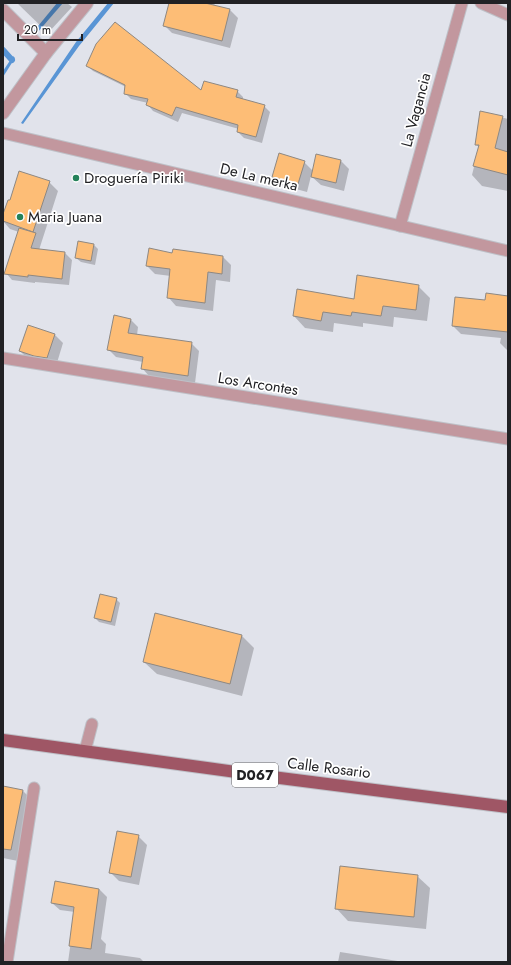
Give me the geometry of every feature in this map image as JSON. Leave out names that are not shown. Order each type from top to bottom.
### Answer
[{"type":"main road","name":"Calle Rosario","points":[[3,740],[280,778],[508,807]]},
{"type":"street","points":[[3,113],[46,53],[87,3]]},
{"type":"street","points":[[3,10],[46,53]]},
{"type":"lane","name":"La Vagancia","points":[[400,226],[462,3]]},
{"type":"lane","points":[[481,3],[508,15]]},
{"type":"lane","name":"De La merka","points":[[3,133],[508,251]]},
{"type":"lane","name":"Los Arcontes","points":[[3,358],[508,439]]},
{"type":"lane","points":[[84,751],[92,724]]},
{"type":"lane","points":[[7,962],[34,788]]},
{"type":"water","points":[[57,3],[63,3],[37,33],[34,31]]},
{"type":"water","points":[[108,3],[114,3],[79,46],[23,124],[21,123],[76,42]]},
{"type":"water","points":[[13,56],[15,58],[3,77],[3,71]]},
{"type":"building","points":[[169,3],[205,3],[230,9],[222,41],[163,26]]},
{"type":"building","points":[[115,22],[201,90],[204,81],[238,90],[236,97],[265,105],[256,137],[237,132],[238,125],[176,107],[172,116],[146,105],[148,99],[124,94],[125,85],[86,66],[96,44]]},
{"type":"building","points":[[480,111],[503,116],[495,148],[508,152],[508,175],[473,166],[479,145],[475,145]]},
{"type":"building","points":[[279,153],[305,161],[298,184],[272,177]]},
{"type":"building","points":[[316,154],[341,160],[336,183],[311,177]]},
{"type":"building","points":[[19,171],[50,181],[33,232],[3,221],[3,214],[8,200],[10,200]]},
{"type":"building","points":[[19,228],[36,233],[31,248],[65,252],[62,279],[4,274]]},
{"type":"building","points":[[78,241],[94,244],[91,261],[75,258]]},
{"type":"building","points":[[149,248],[172,253],[173,249],[223,256],[222,274],[208,272],[205,303],[167,298],[170,269],[146,266]]},
{"type":"building","points":[[357,275],[419,285],[416,310],[383,306],[381,316],[352,312],[351,316],[323,312],[321,321],[293,316],[297,289],[354,299]]},
{"type":"building","points":[[486,293],[508,296],[508,332],[452,326],[455,297],[485,300]]},
{"type":"building","points":[[114,315],[131,319],[128,333],[192,342],[188,376],[141,369],[143,357],[107,350]]},
{"type":"building","points":[[28,325],[55,334],[47,358],[34,356],[19,351]]},
{"type":"building","points":[[100,594],[117,598],[111,622],[94,618]]},
{"type":"building","points":[[155,613],[242,635],[230,684],[143,662]]},
{"type":"building","points":[[3,786],[23,790],[11,850],[3,849]]},
{"type":"building","points":[[117,831],[139,835],[131,877],[109,873]]},
{"type":"building","points":[[340,866],[418,875],[414,917],[335,909]]},
{"type":"building","points":[[55,881],[99,889],[91,949],[69,946],[74,907],[51,903]]},
{"type":"waterway","points":[[3,50],[12,60]]},
{"type":"place","name":"Droguería Piriki","points":[[76,178]]},
{"type":"place","name":"Maria Juana","points":[[20,217]]}]
